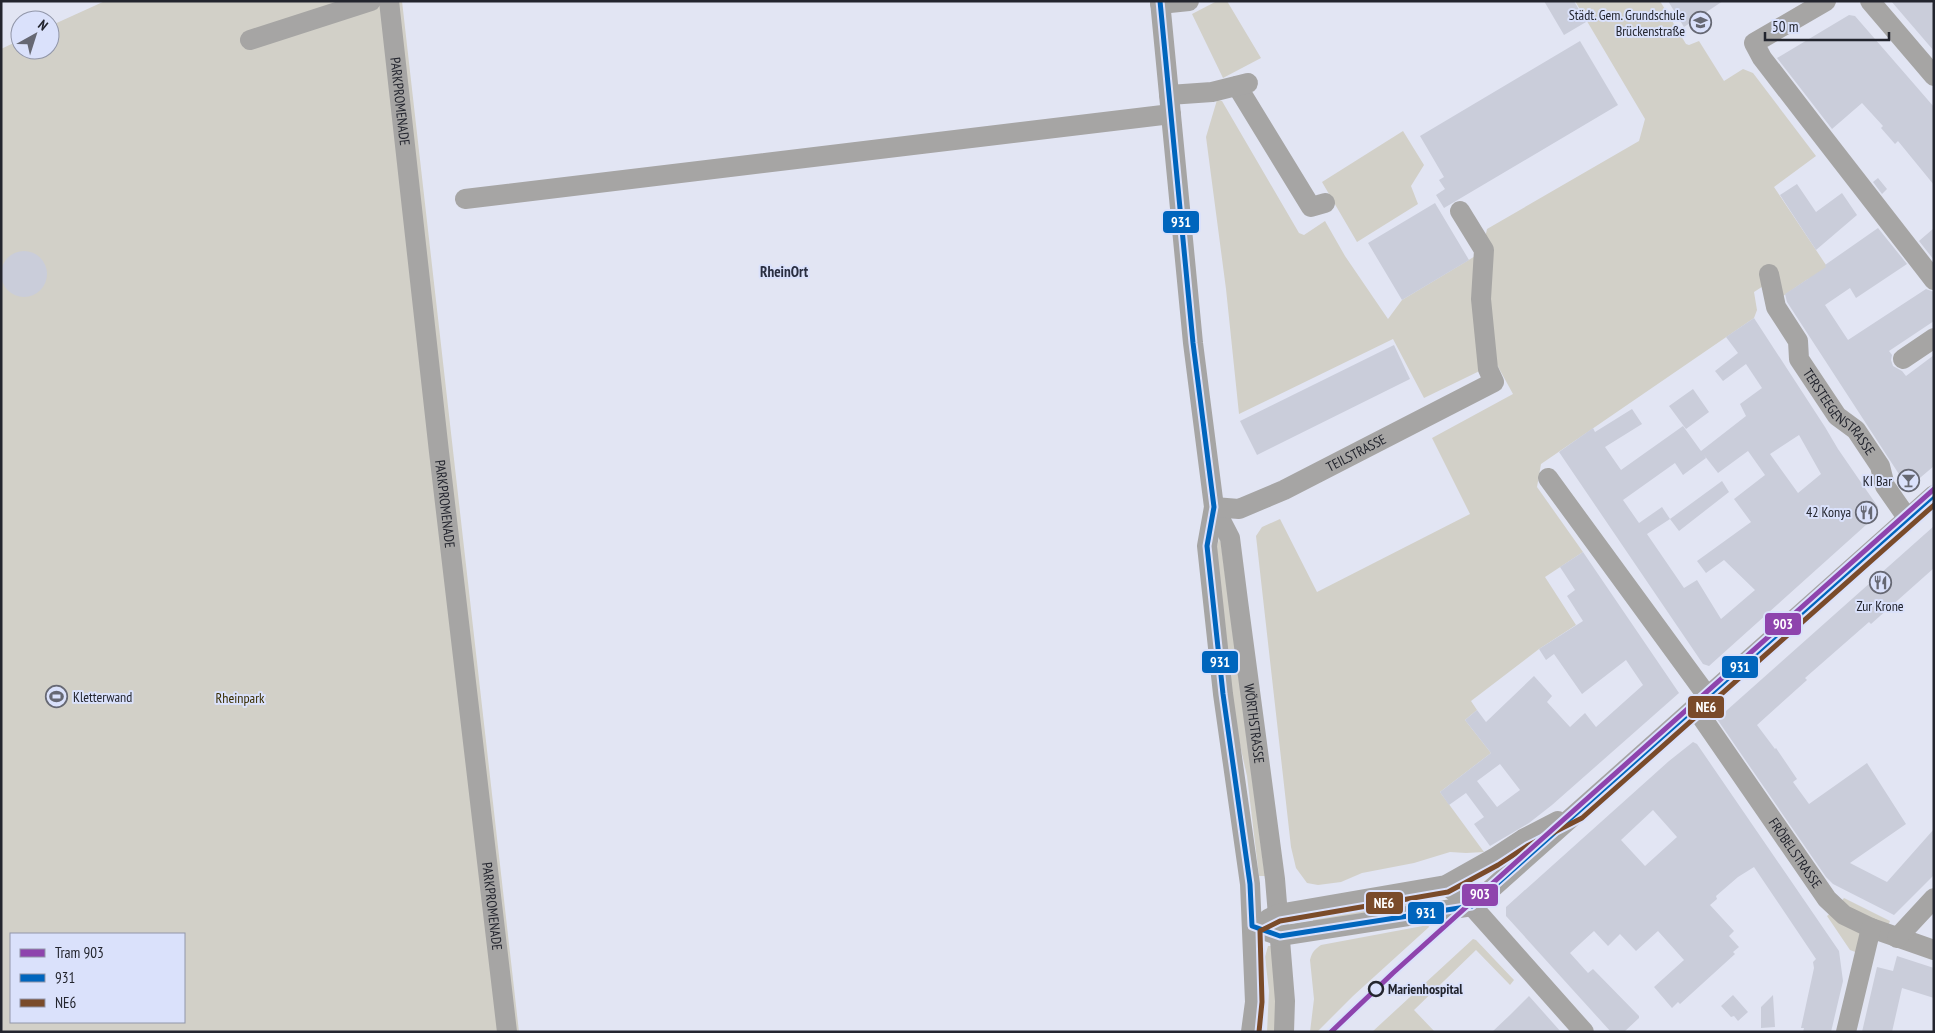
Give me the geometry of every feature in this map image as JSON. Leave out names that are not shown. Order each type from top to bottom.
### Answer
[{"type":"street","points":[[250,40],[371,1]]},
{"type":"street","name":"PARKPROMENADE","points":[[389,1],[439,452],[507,1032]]},
{"type":"street","points":[[1160,2],[1190,1]]},
{"type":"street","points":[[1826,1],[1754,43],[1762,58],[1934,280]]},
{"type":"street","points":[[1870,1],[1934,76]]},
{"type":"street","name":"WÖRTHSTRASSE","points":[[1160,2],[1193,343],[1214,507],[1207,546],[1223,694],[1250,884],[1255,1002],[1251,1032]]},
{"type":"street","points":[[465,199],[1170,105],[1243,84],[1311,207],[1325,203]]},
{"type":"street","name":"TEILSTRASSE","points":[[1214,507],[1239,509],[1284,490],[1494,382],[1488,369],[1481,299],[1484,250],[1460,211]]},
{"type":"street","name":"TERSTEEGENSTRASSE","points":[[1769,274],[1776,307],[1798,341],[1799,359],[1837,416],[1856,430],[1866,444],[1880,466],[1885,486],[1908,518]]},
{"type":"street","points":[[1903,359],[1934,338]]},
{"type":"street","name":"FRÖBELSTRASSE","points":[[1548,478],[1702,703],[1827,899],[1844,915],[1871,928],[1934,950]]},
{"type":"street","points":[[1252,926],[1280,936],[1472,906],[1934,495]]},
{"type":"street","name":"WÖRTHSTRASSE","points":[[1214,507],[1230,538],[1278,914],[1285,1002],[1284,1032]]},
{"type":"street","points":[[1252,926],[1278,914],[1446,885],[1494,858],[1522,838],[1578,812]]},
{"type":"street","points":[[1472,906],[1469,896],[1537,832]]},
{"type":"street","points":[[1446,885],[1472,906],[1584,1032]]},
{"type":"street","points":[[1898,938],[1934,898]]},
{"type":"street","points":[[1846,1032],[1871,928]]},
{"type":"green space","name":"Rheinpark","points":[[105,1],[402,1],[519,1032],[1,1032],[1,49],[10,45],[10,60],[60,60],[60,21]]},
{"type":"green space","points":[[1217,1],[1227,1],[1261,58],[1223,78],[1192,14]]},
{"type":"green space","points":[[1575,1],[1660,1],[1686,44],[1689,45],[1699,41],[1724,81],[1743,69],[1753,73],[1816,156],[1774,187],[1826,265],[1846,277],[1808,279],[1783,296],[1771,281],[1754,292],[1757,310],[1754,318],[1541,464],[1537,487],[1583,552],[1545,577],[1576,625],[1539,649],[1471,701],[1477,710],[1465,720],[1491,753],[1440,792],[1484,852],[1450,852],[1414,863],[1362,873],[1341,882],[1318,885],[1307,883],[1296,868],[1291,847],[1256,536],[1262,527],[1280,519],[1317,592],[1470,514],[1432,438],[1513,394],[1496,363],[1424,398],[1393,339],[1239,414],[1226,289],[1206,137],[1217,100],[1222,101],[1299,233],[1304,235],[1325,221],[1345,256],[1388,319],[1402,300],[1482,252],[1487,229],[1639,141],[1645,119]]},
{"type":"green space","points":[[1403,131],[1424,165],[1411,186],[1418,204],[1357,242],[1322,182]]},
{"type":"green space","points":[[1220,536],[1265,876],[1259,876],[1247,776],[1235,723],[1215,552]]},
{"type":"green space","points":[[1424,897],[1424,903],[1313,923],[1313,918]]},
{"type":"green space","points":[[1844,898],[1890,921],[1888,926],[1839,904]]},
{"type":"green space","points":[[1832,912],[1860,932],[1858,953],[1850,950],[1827,916]]},
{"type":"green space","points":[[1428,925],[1429,927],[1353,996],[1317,1032],[1310,1032],[1314,999],[1310,960],[1317,948],[1321,945]]},
{"type":"green space","points":[[1473,939],[1514,980],[1510,985],[1476,950],[1414,1010],[1435,1032],[1372,1032]]},
{"type":"green space","points":[[1268,946],[1271,946],[1276,990],[1276,1032],[1267,1032],[1269,991],[1265,957]]},
{"type":"building","points":[[1544,1],[1574,1],[1586,22],[1564,35]]},
{"type":"building","points":[[1668,1],[1723,1],[1684,27]]},
{"type":"building","points":[[1891,1],[1930,1],[1934,6],[1934,51]]},
{"type":"building","points":[[1849,15],[1855,16],[1934,107],[1934,185],[1898,141],[1895,144],[1881,128],[1883,126],[1862,103],[1832,129],[1777,58]]},
{"type":"building","points":[[1580,41],[1618,105],[1444,208],[1436,195],[1445,189],[1439,180],[1444,177],[1420,136]]},
{"type":"building","points":[[1878,178],[1887,189],[1882,194],[1873,182]]},
{"type":"building","points":[[1797,184],[1816,212],[1842,193],[1857,215],[1816,250],[1780,195]]},
{"type":"building","points":[[1435,203],[1469,260],[1402,300],[1368,243]]},
{"type":"building","points":[[1878,228],[1907,264],[1856,298],[1850,288],[1825,305],[1848,340],[1926,289],[1934,292],[1934,321],[1889,351],[1892,355],[1893,366],[1902,371],[1906,376],[1934,355],[1934,466],[1908,488],[1787,302],[1785,294],[1826,267],[1825,265]]},
{"type":"building","points":[[1934,228],[1934,260],[1919,241]]},
{"type":"building","points":[[29,251],[33,252],[43,261],[46,265],[46,283],[37,293],[29,297],[19,297],[11,293],[2,283],[1,269],[5,261],[15,252]]},
{"type":"building","points":[[1754,318],[1838,449],[1878,507],[1876,516],[1709,666],[1703,664],[1559,452],[1593,428],[1595,432],[1632,409],[1642,424],[1605,447],[1621,470],[1683,426],[1701,451],[1746,416],[1740,404],[1762,388],[1746,364],[1723,381],[1715,371],[1738,353],[1726,337]],"holes":[[[1799,435],[1821,474],[1798,493],[1770,454]],[[1748,451],[1765,475],[1734,499],[1751,522],[1697,561],[1706,573],[1724,560],[1755,590],[1721,619],[1697,580],[1684,588],[1647,534],[1670,519],[1662,507],[1639,523],[1623,500],[1675,463],[1683,475],[1706,458],[1704,455],[1718,473]]]},
{"type":"building","points":[[1394,345],[1410,379],[1257,455],[1240,421]]},
{"type":"building","points":[[1693,389],[1709,412],[1686,429],[1669,406]]},
{"type":"building","points":[[1722,481],[1729,492],[1679,531],[1670,519]]},
{"type":"building","points":[[1934,526],[1934,568],[1871,624],[1869,622],[1805,678],[1807,680],[1757,725],[1776,748],[1797,779],[1793,782],[1809,804],[1867,763],[1906,824],[1850,863],[1887,882],[1934,829],[1934,875],[1894,915],[1833,884],[1826,877],[1717,719]]},
{"type":"building","points":[[1583,552],[1679,693],[1552,805],[1529,823],[1490,846],[1474,824],[1484,817],[1466,793],[1449,805],[1440,792],[1491,753],[1465,720],[1477,710],[1486,722],[1534,676],[1552,696],[1547,702],[1570,727],[1585,713],[1596,727],[1643,685],[1626,660],[1582,694],[1554,654],[1546,660],[1539,649],[1583,621],[1567,596],[1575,590],[1560,567]],"holes":[[[1500,764],[1520,790],[1497,807],[1477,781]]]},
{"type":"building","points":[[1693,742],[1697,744],[1839,951],[1843,981],[1831,1032],[1803,1032],[1804,1028],[1801,1028],[1814,968],[1813,962],[1816,959],[1754,867],[1738,877],[1716,896],[1717,899],[1710,905],[1734,931],[1729,936],[1739,947],[1733,952],[1735,954],[1680,1004],[1678,1002],[1672,1008],[1654,987],[1684,960],[1658,931],[1636,951],[1620,934],[1608,946],[1594,931],[1570,953],[1588,973],[1593,969],[1639,1016],[1624,1032],[1611,1032],[1506,916],[1506,907],[1669,761]],"holes":[[[1653,810],[1677,837],[1645,866],[1621,840]]]},
{"type":"building","points":[[1897,956],[1934,968],[1934,998],[1902,988],[1892,1032],[1862,1032],[1877,967],[1893,971]]},
{"type":"building","points":[[1733,995],[1748,1012],[1738,1021],[1734,1016],[1731,1017],[1721,1006]]},
{"type":"building","points":[[1773,995],[1775,1027],[1761,1028],[1761,1007]]},
{"type":"building","points":[[1529,996],[1561,1032],[1492,1032],[1510,1015]]},
{"type":"tram line","name":"903","points":[[1331,1032],[1393,973],[1534,846],[1934,489]]},
{"type":"transit line","name":"931","points":[[1160,1],[1193,343],[1214,507],[1207,546],[1223,694],[1250,884],[1252,926],[1280,936],[1472,906],[1934,495]]},
{"type":"transit line","name":"NE6","points":[[1259,1032],[1262,1002],[1260,931],[1280,921],[1448,892],[1498,865],[1527,846],[1582,818],[1934,505]]},
{"type":"place","name":"Städt. Gem. Grundschule Brückenstraße","points":[[1701,23]]},
{"type":"place","name":"KI Bar","points":[[1908,481]]},
{"type":"place","name":"42 Konya","points":[[1867,512]]},
{"type":"place","name":"Zur Krone","points":[[1880,583]]},
{"type":"place","name":"Kletterwand","points":[[57,697]]},
{"type":"place","name":"Marienhospital","points":[[1376,989]]},
{"type":"district","name":"RheinOrt","points":[[784,271]]}]
